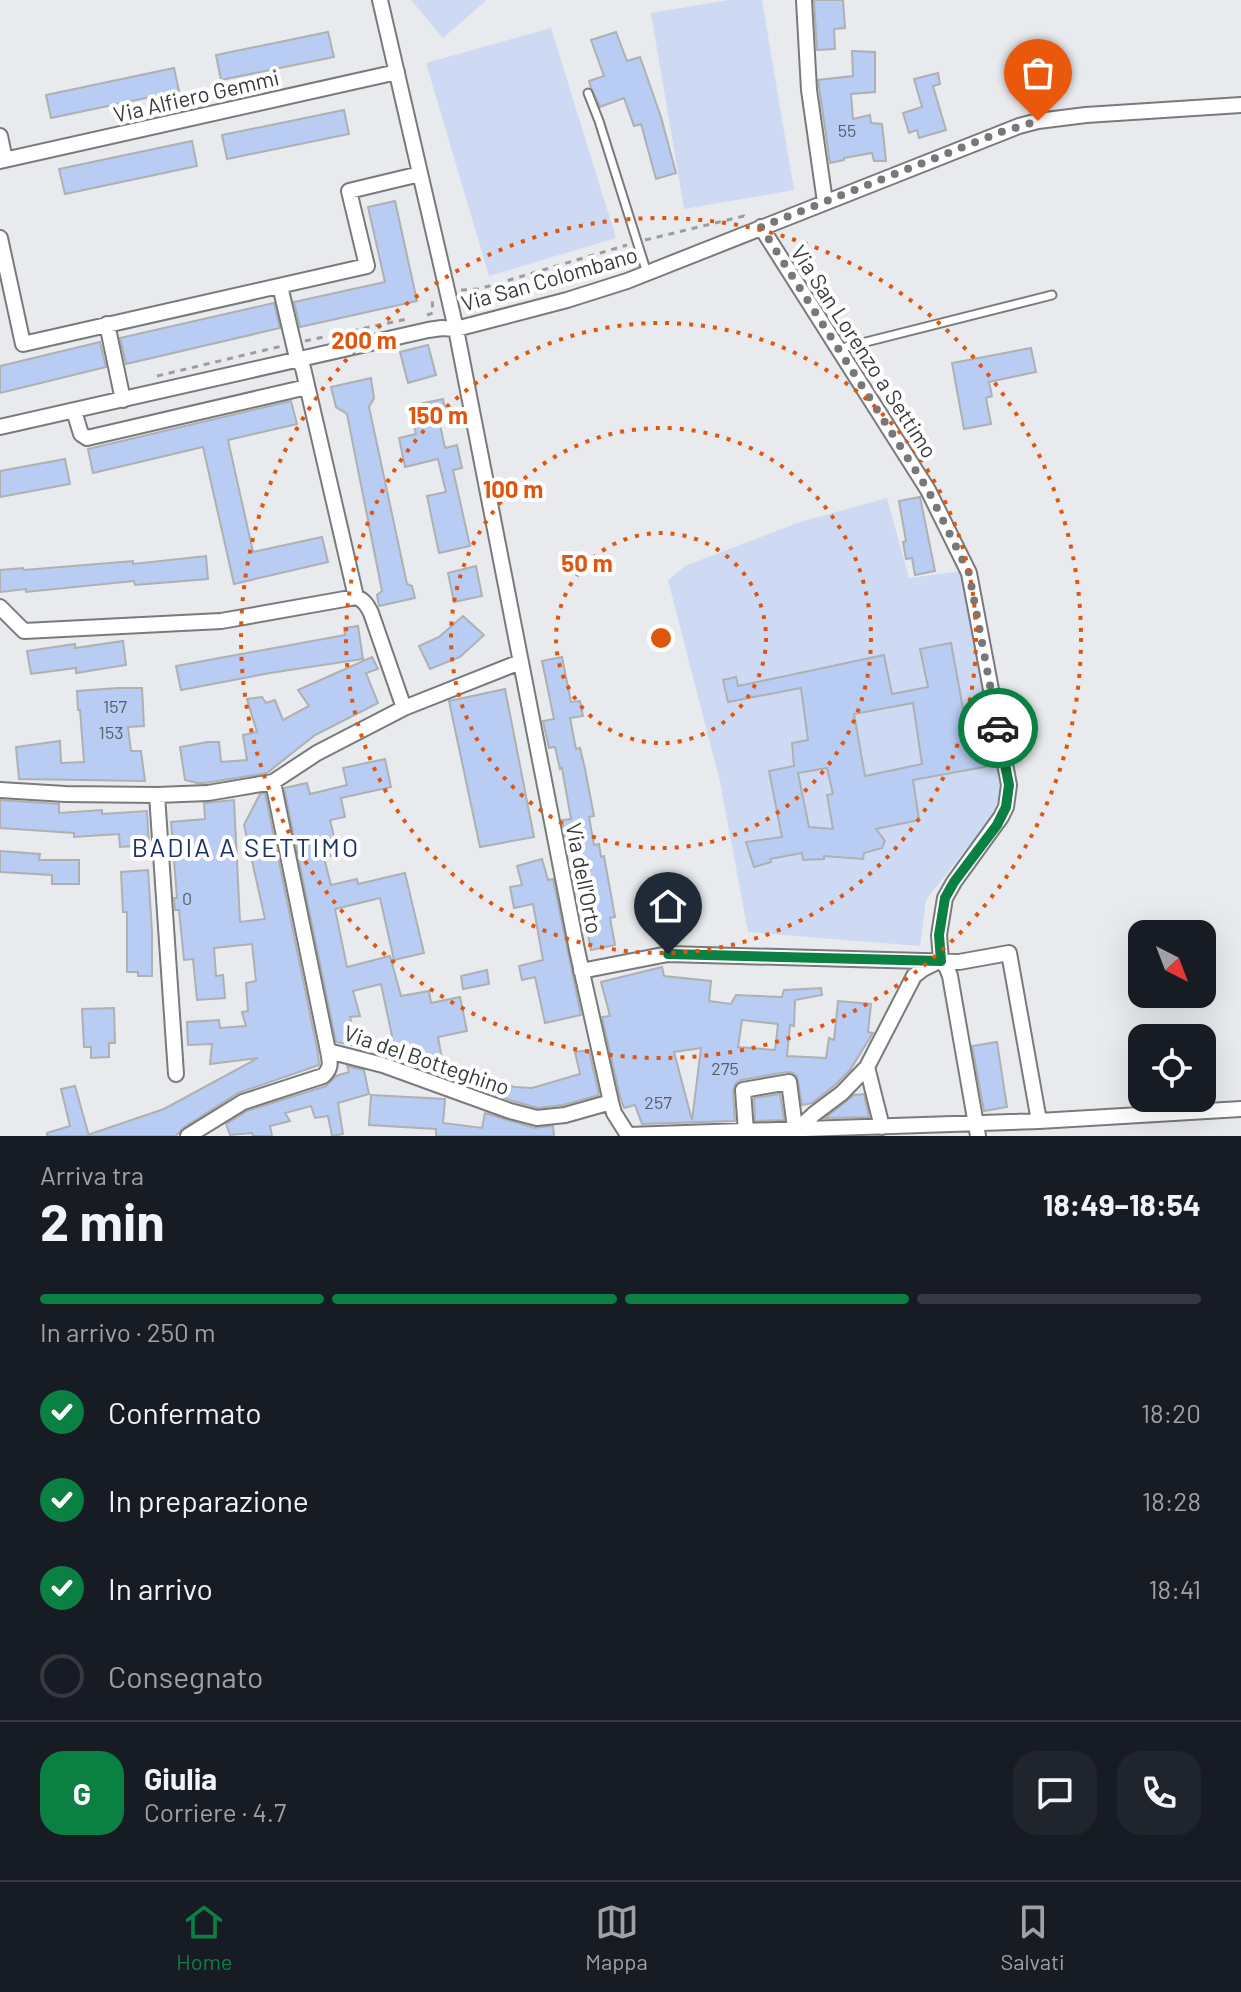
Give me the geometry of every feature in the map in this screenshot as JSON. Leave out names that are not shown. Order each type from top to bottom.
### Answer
[{"type":"street","points":[[0,427],[437,328],[456,329],[380,0]]},
{"type":"street","points":[[804,0],[809,90],[825,202]]},
{"type":"street","name":"Via Alfiero Gemmi","points":[[0,136],[3,160],[397,72]]},
{"type":"street","name":"Via San Colombano","points":[[520,662],[456,329],[567,300],[647,273],[1001,132],[1038,121],[1241,105]]},
{"type":"street","points":[[0,238],[23,344],[367,266],[349,191],[420,174]]},
{"type":"street","name":"Via San Lorenzo a Settimo","points":[[757,229],[928,490],[969,573],[1009,785],[1006,807],[997,825],[945,898],[939,935],[941,961],[950,976],[977,1130]]},
{"type":"street","points":[[280,286],[356,597]]},
{"type":"street","points":[[107,324],[123,400]]},
{"type":"street","points":[[74,411],[81,434],[87,438],[307,387]]},
{"type":"street","points":[[0,607],[24,631],[221,621],[356,597],[367,604],[371,613],[404,708]]},
{"type":"street","points":[[0,790],[157,795],[208,793],[273,782],[317,753],[404,708],[520,662]]},
{"type":"street","name":"Via dell'Orto","points":[[520,662],[581,971],[611,1102]]},
{"type":"street","name":"Via del Botteghino","points":[[273,782],[328,1051],[383,1065],[537,1118],[565,1115],[611,1102]]},
{"type":"street","points":[[157,795],[176,1074]]},
{"type":"street","points":[[581,971],[668,954],[959,962],[1009,953],[1039,1121]]},
{"type":"street","points":[[797,1128],[842,1093],[867,1067],[914,976],[941,961]]},
{"type":"street","points":[[188,1136],[243,1102],[323,1076],[329,1070],[328,1051]]},
{"type":"street","points":[[867,1067],[882,1127]]},
{"type":"street","points":[[746,1132],[743,1090],[789,1082],[797,1128]]},
{"type":"street","points":[[611,1102],[628,1135],[797,1128],[977,1130],[1039,1121],[1241,1109]]},
{"type":"lane","points":[[588,93],[647,273]]},
{"type":"lane","points":[[838,349],[1052,295]]},
{"type":"path","points":[[294,344],[433,313],[432,299],[448,293],[479,289],[638,242],[744,216],[757,229]]},
{"type":"shaded area","points":[[411,0],[487,0],[443,38]]},
{"type":"shaded area","points":[[729,0],[762,0],[794,190],[684,209],[651,13]]},
{"type":"shaded area","points":[[551,28],[616,238],[489,276],[426,63]]},
{"type":"shaded area","points":[[887,498],[909,578],[962,571],[1001,787],[994,814],[926,900],[920,946],[748,932],[720,782],[668,580],[685,566],[800,522]]},
{"type":"building","points":[[814,0],[843,0],[845,28],[834,29],[835,49],[817,50]]},
{"type":"building","points":[[328,32],[334,57],[221,80],[216,55]]},
{"type":"building","points":[[616,32],[627,61],[640,57],[676,173],[656,179],[641,124],[634,126],[624,98],[600,107],[591,88],[589,81],[604,76],[591,40]]},
{"type":"building","points":[[852,51],[875,52],[875,92],[851,94],[853,119],[870,115],[871,123],[882,124],[886,161],[874,161],[872,153],[830,163],[818,80],[853,76]]},
{"type":"building","points":[[174,68],[179,91],[51,118],[46,95]]},
{"type":"building","points":[[938,73],[940,84],[933,86],[946,130],[919,138],[917,130],[909,133],[903,113],[922,107],[914,79]]},
{"type":"building","points":[[344,110],[349,134],[227,159],[222,135]]},
{"type":"building","points":[[192,141],[197,166],[65,194],[59,169]]},
{"type":"building","points":[[395,201],[417,301],[300,327],[294,302],[385,282],[368,207]]},
{"type":"building","points":[[274,303],[280,328],[126,364],[120,338]]},
{"type":"building","points":[[100,342],[106,367],[0,393],[0,366]]},
{"type":"building","points":[[428,345],[436,375],[408,383],[400,352]]},
{"type":"building","points":[[1031,348],[1036,372],[989,382],[992,396],[986,398],[991,424],[964,429],[952,363]]},
{"type":"building","points":[[371,378],[374,398],[369,407],[407,584],[412,586],[415,598],[379,606],[377,595],[382,591],[347,414],[336,407],[331,387]]},
{"type":"building","points":[[443,399],[446,414],[438,415],[445,448],[457,445],[462,468],[453,470],[470,546],[439,553],[427,496],[446,492],[438,459],[405,467],[399,438],[416,434],[410,406]]},
{"type":"building","points":[[291,401],[297,424],[228,440],[253,552],[322,537],[328,562],[234,584],[203,447],[93,473],[88,449]]},
{"type":"building","points":[[65,459],[70,484],[0,497],[0,471]]},
{"type":"building","points":[[920,497],[935,571],[915,575],[912,558],[906,559],[899,501]]},
{"type":"building","points":[[206,556],[208,579],[135,585],[134,581],[0,592],[0,570],[133,561],[133,564]]},
{"type":"building","points":[[476,566],[482,596],[454,602],[448,573]]},
{"type":"building","points":[[463,616],[484,635],[460,657],[430,669],[419,646],[439,637]]},
{"type":"building","points":[[358,626],[363,659],[181,690],[176,666],[345,635],[344,628]]},
{"type":"building","points":[[123,641],[126,665],[76,673],[76,668],[31,674],[27,651]]},
{"type":"building","points":[[951,643],[971,752],[992,748],[995,765],[913,780],[919,820],[876,829],[885,841],[882,848],[864,853],[863,859],[824,856],[824,859],[803,860],[802,853],[770,859],[771,862],[754,867],[746,842],[782,837],[769,771],[794,766],[792,743],[808,740],[801,688],[728,702],[723,680],[736,677],[738,686],[884,655],[892,694],[928,687],[920,649]],"holes":[[[913,703],[922,764],[865,776],[854,714]],[[827,768],[833,794],[827,795],[833,829],[809,827],[798,773]]]},
{"type":"building","points":[[372,657],[378,669],[366,673],[378,703],[315,735],[267,773],[205,783],[185,780],[180,747],[219,742],[221,762],[247,760],[243,735],[257,732],[247,699],[262,697],[266,703],[275,700],[283,720],[309,706],[298,690]]},
{"type":"building","points":[[562,657],[571,702],[580,701],[583,716],[570,718],[576,749],[580,748],[594,816],[589,817],[594,845],[599,844],[601,857],[604,856],[615,917],[610,918],[615,945],[591,950],[585,918],[591,916],[582,867],[578,868],[575,848],[568,849],[562,820],[571,819],[562,768],[555,747],[549,748],[543,721],[554,719],[542,661]]},
{"type":"building","points":[[142,688],[144,726],[128,727],[131,751],[141,751],[145,781],[19,779],[16,747],[60,741],[61,763],[84,762],[77,691]]},
{"type":"building","points":[[505,689],[534,837],[480,847],[449,701]]},
{"type":"building","points":[[385,759],[391,787],[341,798],[345,817],[330,820],[338,854],[324,858],[331,885],[357,879],[358,884],[405,873],[424,953],[394,960],[380,898],[335,909],[347,967],[390,956],[401,996],[429,991],[431,1003],[460,997],[467,1031],[438,1037],[444,1070],[396,1055],[381,984],[353,991],[360,1016],[350,1017],[357,1046],[336,1042],[284,788],[307,783],[310,794],[347,785],[343,768]]},
{"type":"building","points":[[265,793],[319,1065],[238,1093],[183,1128],[176,1136],[91,1136],[164,1109],[258,1058],[210,1064],[212,1044],[188,1045],[187,1022],[219,1020],[220,1028],[246,1026],[242,1012],[248,1011],[246,983],[256,981],[252,944],[214,948],[216,976],[223,975],[225,998],[197,1000],[193,959],[184,960],[179,910],[175,910],[174,898],[177,898],[171,822],[205,819],[204,803],[234,800],[240,922],[265,919],[244,825],[260,794]]},
{"type":"building","points":[[0,800],[59,804],[59,813],[147,811],[149,845],[120,847],[119,834],[74,837],[74,833],[0,828]]},
{"type":"building","points":[[0,851],[40,854],[39,860],[79,860],[79,884],[52,884],[52,875],[0,872]]},
{"type":"building","points":[[542,859],[548,880],[553,879],[581,1015],[545,1023],[535,977],[522,980],[519,966],[543,960],[533,904],[514,908],[510,887],[522,885],[517,866]]},
{"type":"building","points":[[148,870],[152,976],[138,976],[138,972],[127,972],[127,912],[123,912],[121,872]]},
{"type":"building","points":[[662,967],[664,976],[711,981],[709,1001],[731,1004],[736,995],[782,997],[784,990],[821,988],[822,995],[795,1000],[794,1026],[790,1025],[787,1056],[826,1058],[829,1038],[834,1040],[838,1001],[871,1004],[868,1032],[873,1033],[850,1070],[812,1103],[802,1105],[797,1076],[787,1072],[736,1083],[733,1091],[735,1121],[642,1124],[635,1105],[624,1108],[620,1097],[602,1017],[610,1016],[601,982]],"holes":[[[742,1020],[778,1024],[775,1050],[738,1047]],[[701,1048],[692,1120],[674,1052]]]},
{"type":"building","points":[[487,970],[489,984],[463,989],[461,976]]},
{"type":"building","points":[[114,1008],[115,1043],[109,1043],[109,1057],[91,1058],[91,1047],[84,1047],[82,1009]]},
{"type":"building","points":[[997,1042],[1007,1107],[984,1111],[972,1046]]},
{"type":"building","points":[[589,1050],[599,1095],[563,1105],[538,1108],[456,1081],[459,1073],[515,1087],[532,1088],[580,1074],[575,1052]]},
{"type":"building","points":[[347,1066],[364,1070],[369,1094],[338,1103],[343,1134],[332,1136],[328,1116],[315,1118],[311,1106],[285,1113],[290,1121],[270,1126],[272,1136],[253,1136],[252,1133],[230,1135],[226,1124],[247,1111],[326,1086],[336,1076],[349,1072]]},
{"type":"building","points":[[75,1086],[89,1136],[47,1136],[47,1133],[70,1126],[61,1089]]},
{"type":"building","points":[[780,1094],[784,1120],[755,1121],[754,1098]]},
{"type":"building","points":[[864,1094],[869,1117],[825,1118],[854,1095]]},
{"type":"building","points":[[371,1095],[445,1099],[443,1123],[482,1128],[485,1113],[534,1128],[553,1126],[554,1136],[436,1136],[436,1129],[369,1125]]},
{"type":"way so far","points":[[998,728],[969,573],[928,490],[761,227],[1001,132],[1038,121]]},
{"type":"district","name":"BADIA A SETTIMO","points":[[246,846]]},
{"type":"route","points":[[668,954],[941,961],[939,935],[945,898],[997,825],[1006,807],[1009,785],[998,728]]}]
